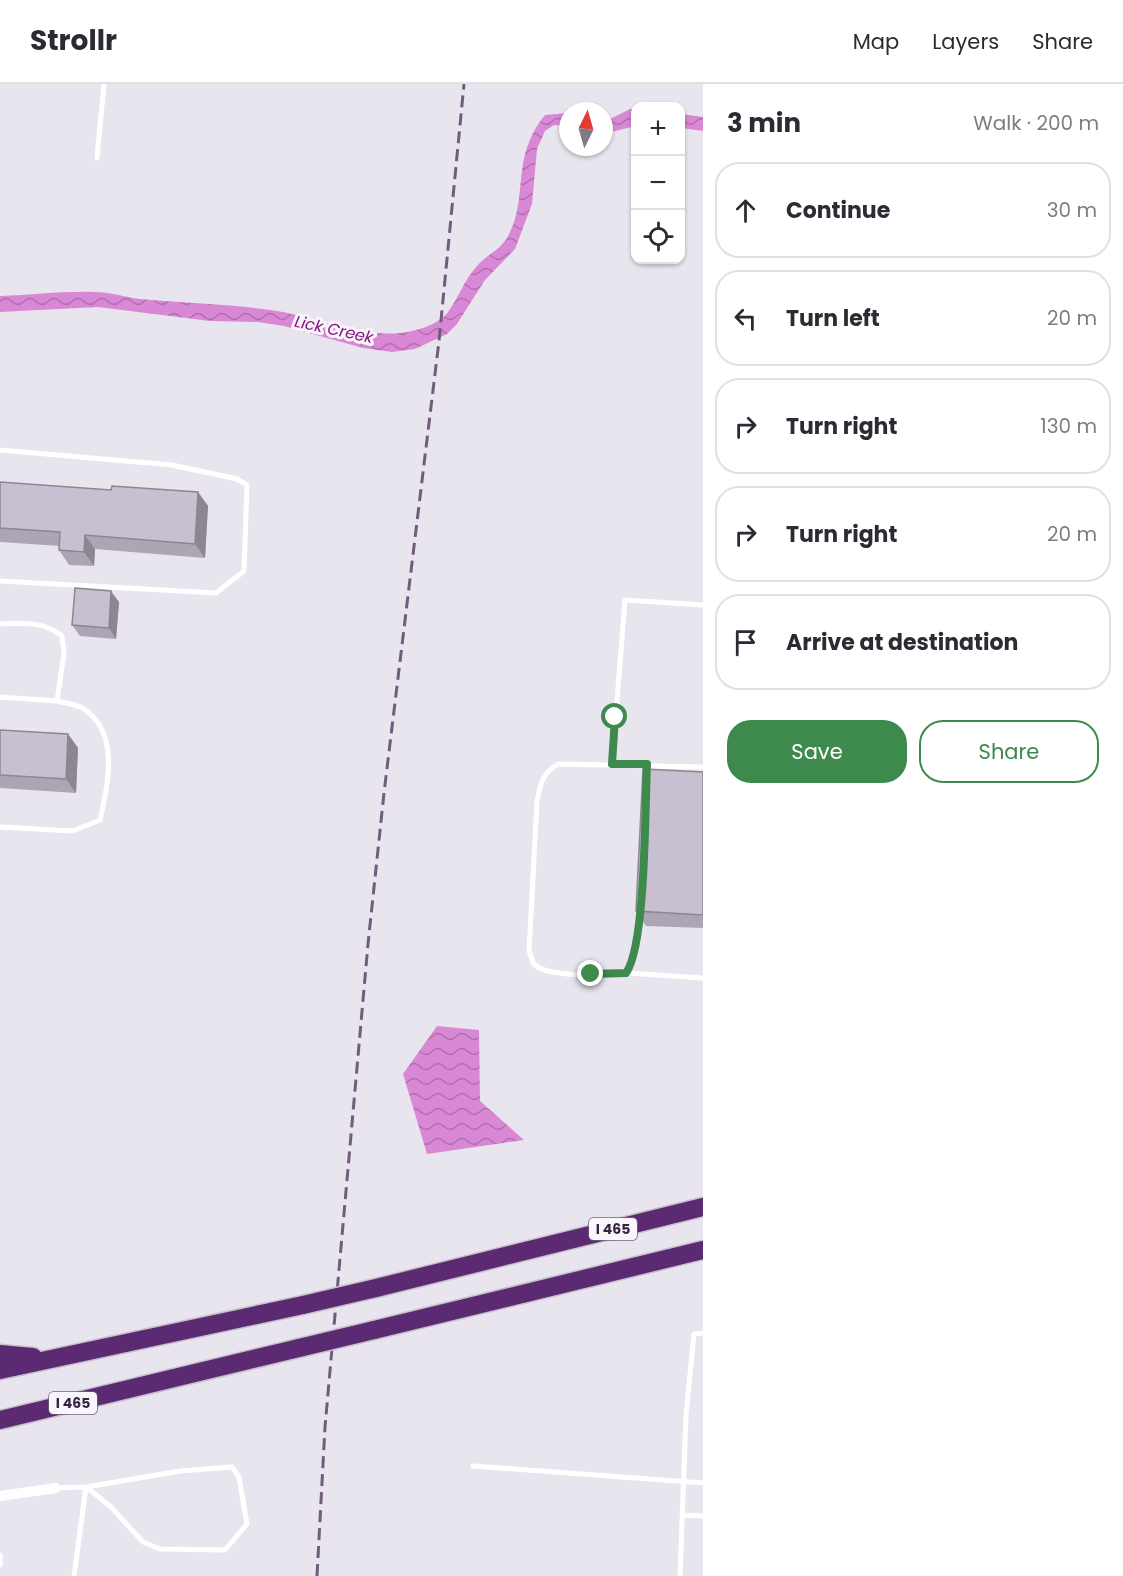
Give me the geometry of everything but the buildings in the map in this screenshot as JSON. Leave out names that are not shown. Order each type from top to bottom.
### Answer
[{"type":"highway","name":"I 465","points":[[0,1370],[303,1305],[703,1207]]},
{"type":"highway","name":"I 465","points":[[0,1420],[703,1250]]},
{"type":"highway","points":[[0,1354],[49,1359]]},
{"type":"street","points":[[0,1496],[56,1488]]},
{"type":"lane","points":[[97,158],[104,84]]},
{"type":"lane","points":[[0,450],[172,465],[237,479],[247,485],[248,510],[244,571],[216,592],[0,581]]},
{"type":"lane","points":[[612,764],[625,600],[703,605]]},
{"type":"lane","points":[[0,624],[35,623],[53,628],[62,636],[64,653],[57,701]]},
{"type":"lane","points":[[0,697],[57,701],[82,707],[103,726],[108,756],[107,791],[100,820],[74,831],[0,827]]},
{"type":"lane","points":[[703,767],[647,764],[558,764],[541,779],[537,802],[529,951],[533,963],[541,969],[571,974],[626,973],[703,978]]},
{"type":"lane","points":[[646,787],[647,764]]},
{"type":"lane","points":[[626,973],[632,965],[640,905]]},
{"type":"lane","points":[[680,1576],[686,1416],[694,1334],[703,1333]]},
{"type":"lane","points":[[473,1466],[703,1483]]},
{"type":"lane","points":[[56,1488],[86,1487],[180,1471],[232,1467],[239,1477],[247,1524],[225,1550],[160,1549],[143,1542],[110,1506],[86,1487]]},
{"type":"lane","points":[[74,1576],[86,1487]]},
{"type":"lane","points":[[684,1515],[703,1516]]},
{"type":"lane","points":[[0,1555],[0,1565]]},
{"type":"water","points":[[631,109],[631,127],[613,132],[613,118]]},
{"type":"water","name":"Lick Creek","points":[[559,114],[559,125],[554,125],[545,131],[537,149],[532,204],[515,249],[485,280],[457,324],[447,334],[415,349],[392,352],[363,348],[284,326],[258,322],[210,321],[98,307],[0,312],[0,296],[95,292],[140,299],[271,310],[367,332],[400,333],[426,327],[444,316],[472,271],[507,238],[518,208],[527,147],[545,115]]},
{"type":"water","points":[[685,115],[703,117],[703,131],[685,129]]},
{"type":"water","points":[[437,1026],[479,1030],[480,1101],[524,1140],[427,1154],[403,1074]]},
{"type":"railway","points":[[317,1576],[325,1427],[368,944],[439,341],[464,84]]},
{"type":"route","points":[[591,974],[626,973],[632,965],[639,929],[647,764],[612,764],[615,717]]}]
